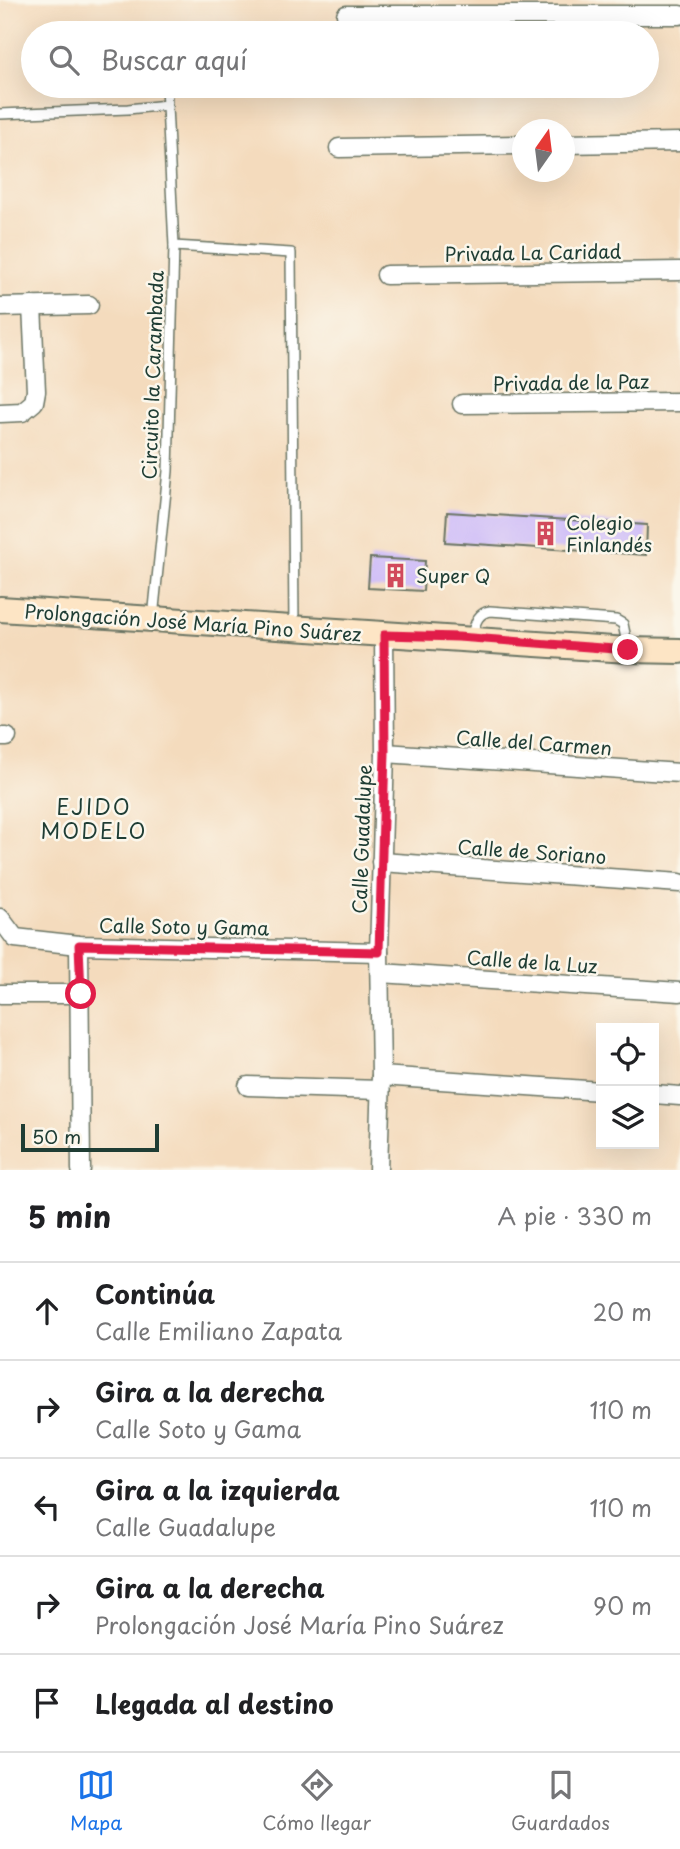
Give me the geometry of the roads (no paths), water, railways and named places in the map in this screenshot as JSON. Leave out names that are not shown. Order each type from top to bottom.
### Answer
[{"type":"main road","name":"Prolongación José María Pino Suárez","points":[[0,609],[384,635],[680,651]]},
{"type":"street","points":[[346,15],[680,15]]},
{"type":"street","points":[[575,144],[680,142]]},
{"type":"street","points":[[339,148],[512,145]]},
{"type":"street","name":"Privada La Caridad","points":[[386,275],[680,271]]},
{"type":"street","points":[[0,307],[89,305]]},
{"type":"street","points":[[0,413],[22,412],[34,402],[36,391],[33,306]]},
{"type":"street","name":"Privada de la Paz","points":[[463,404],[680,402]]},
{"type":"street","name":"Calle Guadalupe","points":[[378,1170],[381,1083],[379,952],[385,753],[384,635]]},
{"type":"street","name":"Calle del Carmen","points":[[385,753],[680,773]]},
{"type":"street","name":"Calle de Soriano","points":[[381,862],[680,883]]},
{"type":"street","name":"Calle Soto y Gama","points":[[0,918],[8,938],[79,945],[379,952]]},
{"type":"street","points":[[79,945],[81,1170]]},
{"type":"street","name":"Calle de la Luz","points":[[380,973],[680,992]]},
{"type":"street","points":[[0,994],[81,994]]},
{"type":"street","points":[[248,1087],[381,1083],[596,1091]]},
{"type":"street","points":[[659,1094],[680,1096]]},
{"type":"lane","points":[[167,98],[174,246]]},
{"type":"lane","points":[[0,114],[167,105]]},
{"type":"lane","name":"Circuito la Carambada","points":[[153,619],[167,471],[174,246],[291,253],[294,628]]},
{"type":"place","name":"Colegio Finlandés","points":[[546,533]]},
{"type":"place","name":"Super Q","points":[[396,575]]},
{"type":"district","name":"EJIDO MODELO","points":[[94,818]]}]
